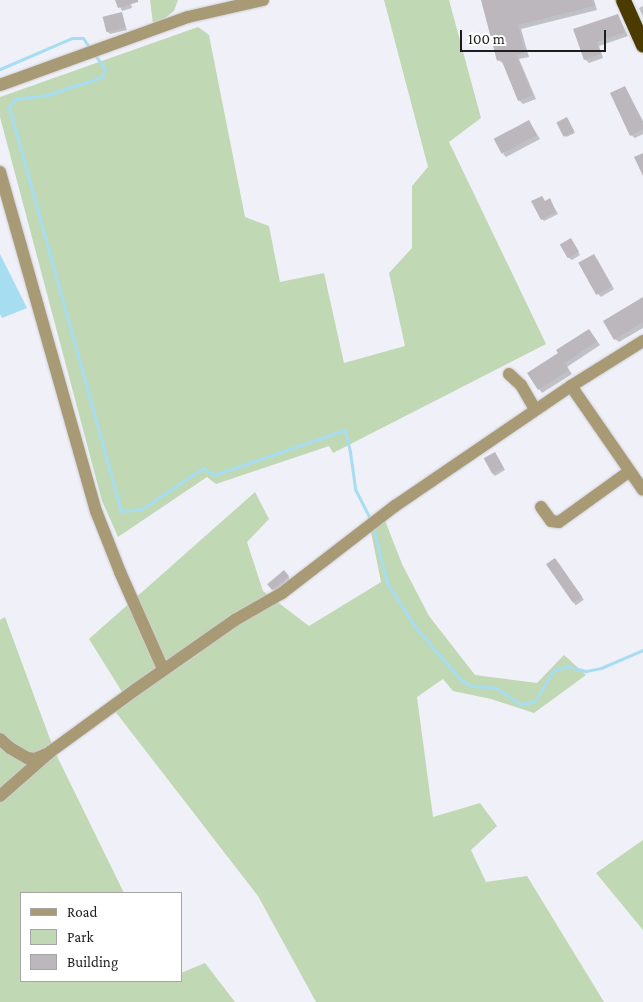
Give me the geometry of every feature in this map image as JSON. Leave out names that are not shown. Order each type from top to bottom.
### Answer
[{"type":"highway","points":[[623,0],[643,45]]},
{"type":"street","points":[[0,85],[188,17],[263,0]]},
{"type":"street","points":[[0,172],[94,503],[120,572],[163,670]]},
{"type":"street","points":[[0,796],[50,752],[163,670],[234,620],[282,593],[395,506],[535,409],[643,341]]},
{"type":"street","points":[[509,374],[521,386],[535,409]]},
{"type":"street","points":[[571,386],[643,490]]},
{"type":"street","points":[[541,507],[551,521],[559,522],[630,471]]},
{"type":"street","points":[[0,739],[10,748],[27,758],[35,759],[50,752]]},
{"type":"green space","points":[[150,0],[178,0],[174,11],[153,24]]},
{"type":"green space","points":[[384,0],[449,0],[481,118],[449,142],[546,344],[333,453],[329,446],[216,484],[207,477],[118,537],[102,501],[0,117],[0,97],[198,27],[209,35],[245,217],[269,226],[280,282],[324,273],[344,363],[405,346],[389,273],[412,248],[412,186],[428,167]]},
{"type":"green space","points":[[255,492],[269,519],[247,542],[263,591],[309,626],[381,582],[370,527],[384,518],[402,564],[429,616],[475,675],[537,683],[564,655],[586,675],[534,713],[491,699],[453,691],[443,679],[417,697],[433,817],[480,803],[497,826],[471,850],[486,882],[527,876],[604,1002],[316,1002],[258,896],[111,706],[124,695],[89,639]]},
{"type":"green space","points":[[5,617],[54,750],[124,892],[20,892],[20,982],[182,982],[182,973],[205,963],[235,1002],[0,1002],[0,620]]},
{"type":"green space","points":[[643,840],[643,930],[596,873]]},
{"type":"water","points":[[0,254],[27,308],[2,318],[0,314]]},
{"type":"building","points":[[115,0],[138,0],[138,2],[118,8]]},
{"type":"building","points":[[481,0],[592,0],[594,6],[518,25],[525,53],[516,55],[533,95],[518,101],[501,59],[497,61]]},
{"type":"building","points":[[122,12],[126,28],[106,32],[103,17]]},
{"type":"building","points":[[618,14],[625,32],[597,42],[601,54],[584,60],[573,29]]},
{"type":"building","points":[[625,86],[643,123],[643,129],[630,136],[610,93]]},
{"type":"building","points":[[567,117],[574,131],[564,137],[556,122]]},
{"type":"building","points":[[529,120],[537,135],[502,154],[494,139]]},
{"type":"building","points":[[643,153],[643,176],[634,157]]},
{"type":"building","points":[[542,196],[545,201],[550,198],[556,212],[541,220],[531,201]]},
{"type":"building","points":[[571,238],[579,252],[568,258],[560,244]]},
{"type":"building","points":[[594,254],[612,286],[596,295],[578,263]]},
{"type":"building","points":[[643,297],[643,322],[614,340],[603,321]]},
{"type":"building","points":[[589,329],[597,341],[565,363],[569,370],[538,390],[527,373],[558,353],[556,350]]},
{"type":"building","points":[[495,452],[504,468],[492,474],[484,458]]},
{"type":"building","points":[[555,558],[582,597],[573,603],[546,564]]},
{"type":"building","points":[[284,570],[289,576],[272,590],[267,584]]},
{"type":"waterway","points":[[0,69],[72,38],[83,38],[91,50]]},
{"type":"waterway","points":[[95,55],[105,69],[102,77],[47,95],[15,99],[9,107],[121,511],[142,509],[203,468],[214,475],[345,430],[355,489],[371,520]]},
{"type":"waterway","points":[[373,526],[387,583],[416,628],[460,679],[471,686],[497,688],[520,704],[534,702],[554,670],[567,666],[586,671],[601,668],[643,650]]}]
